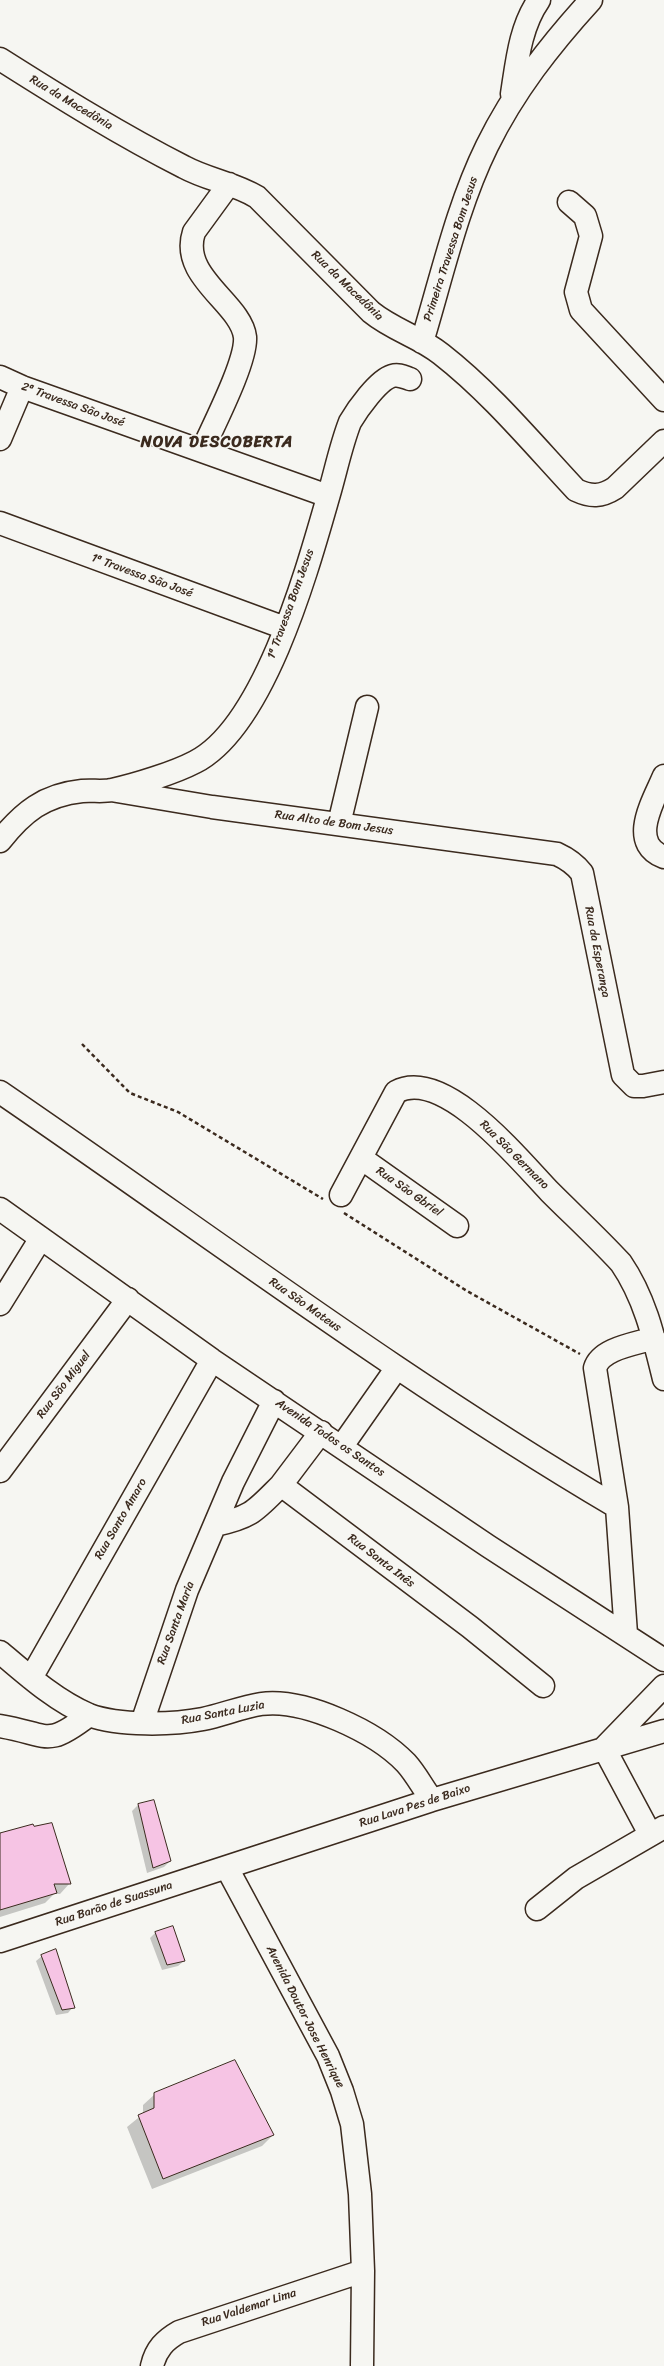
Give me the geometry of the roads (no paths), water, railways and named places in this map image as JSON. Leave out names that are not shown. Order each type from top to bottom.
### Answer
[{"type":"street","points":[[510,103],[521,42],[528,21],[539,0]]},
{"type":"street","name":"Primeira Travessa Bom Jesus","points":[[422,342],[472,180],[487,146],[510,103],[539,59],[590,0]]},
{"type":"street","name":"Rua da Macedônia","points":[[0,59],[93,117],[185,168],[230,184],[257,197],[375,316],[391,327],[422,342],[456,366],[485,393],[576,490],[596,496],[606,494],[615,488],[664,441]]},
{"type":"street","points":[[202,451],[241,361],[245,336],[240,323],[207,283],[194,259],[191,249],[191,240],[194,232],[230,184]]},
{"type":"street","points":[[569,202],[585,216],[591,236],[576,292],[577,302],[581,310],[664,400]]},
{"type":"street","points":[[328,496],[350,422],[356,411],[384,380],[397,375],[410,379]]},
{"type":"street","name":"2ª Travessa São José","points":[[0,377],[22,387],[328,496]]},
{"type":"street","points":[[0,438],[22,387]]},
{"type":"street","name":"1ª Travessa Bom Jesus","points":[[0,841],[15,823],[38,804],[58,794],[83,790],[111,790],[173,771],[195,762],[214,750],[242,718],[285,628],[328,496]]},
{"type":"street","name":"1ª Travessa São José","points":[[0,523],[285,628]]},
{"type":"street","points":[[339,824],[367,707]]},
{"type":"street","points":[[664,776],[647,814],[645,834],[653,850],[664,857]]},
{"type":"street","name":"Rua Alto de Bom Jesus","points":[[111,790],[168,801],[557,854]]},
{"type":"street","name":"Rua da Esperança","points":[[557,854],[576,865],[582,873],[623,1075],[634,1086],[664,1082]]},
{"type":"street","name":"Rua São Germano","points":[[341,1195],[396,1092],[403,1088],[422,1088],[462,1107],[497,1134],[621,1263],[632,1280],[642,1302],[654,1338],[664,1379]]},
{"type":"street","name":"Rua São Mateus","points":[[0,1093],[396,1369],[527,1454],[617,1507]]},
{"type":"street","name":"Rua São Gbriel","points":[[361,1158],[456,1226]]},
{"type":"street","name":"Avenida Todos os Santos","points":[[0,1209],[212,1360],[342,1446],[488,1546],[664,1660]]},
{"type":"street","points":[[0,1304],[41,1238]]},
{"type":"street","name":"Rua São Miguel","points":[[0,1471],[128,1299]]},
{"type":"street","points":[[626,1634],[617,1507],[595,1368],[596,1363],[606,1354],[654,1338]]},
{"type":"street","name":"Rua Santo Amaro","points":[[31,1678],[212,1360]]},
{"type":"street","points":[[342,1446],[396,1369]]},
{"type":"street","name":"Rua Santa Maria","points":[[142,1723],[169,1639],[232,1482],[274,1401]]},
{"type":"street","points":[[215,1525],[235,1521],[254,1513],[281,1485],[321,1432]]},
{"type":"street","name":"Rua Santa Inês","points":[[281,1485],[470,1627],[543,1686]]},
{"type":"street","name":"Rua Santa Luzia","points":[[0,1652],[31,1678],[89,1715],[142,1723],[202,1719],[261,1704],[297,1706],[341,1721],[380,1742],[407,1764],[432,1800]]},
{"type":"street","points":[[537,1909],[576,1878],[657,1830],[604,1748],[664,1686]]},
{"type":"street","points":[[0,1726],[51,1738],[67,1732],[89,1715]]},
{"type":"street","name":"Rua Lava Pes de Baixo","points":[[227,1868],[432,1800],[604,1748],[664,1732]]},
{"type":"street","name":"Rua Barão de Suassuna","points":[[0,1941],[227,1868]]},
{"type":"street","name":"Avenida Doutor Jose Henrique","points":[[227,1868],[328,2056],[342,2091],[352,2124],[357,2158],[363,2271],[362,2366]]},
{"type":"street","name":"Rua Valdemar Lima","points":[[152,2366],[159,2348],[168,2338],[180,2332],[363,2271]]},
{"type":"district","name":"NOVA DESCOBERTA","points":[[217,443]]}]
